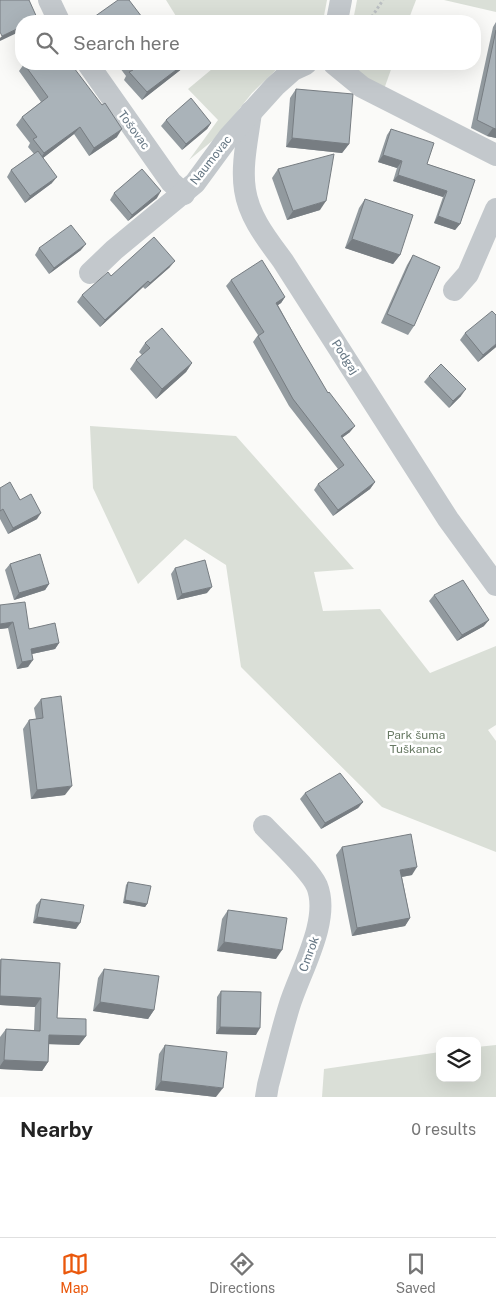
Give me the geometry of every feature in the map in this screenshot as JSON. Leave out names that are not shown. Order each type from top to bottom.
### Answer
[{"type":"street","points":[[49,0],[56,15]]},
{"type":"street","points":[[338,15],[341,0]]},
{"type":"street","name":"Tošovac","points":[[92,70],[171,182],[184,194]]},
{"type":"street","name":"Naumovac","points":[[90,273],[114,250],[184,194],[195,183],[228,138],[275,86],[293,70]]},
{"type":"street","points":[[341,70],[362,87],[496,155]]},
{"type":"street","name":"Podgaj","points":[[251,112],[244,165],[245,190],[257,224],[283,261],[448,519],[496,585]]},
{"type":"street","points":[[454,290],[468,274],[496,210]]},
{"type":"street","name":"Cmrok","points":[[264,826],[317,886],[320,909],[319,926],[289,1006],[266,1097]]},
{"type":"path","points":[[373,15],[383,0]]},
{"type":"green space","points":[[166,0],[327,0],[324,15],[175,15]]},
{"type":"green space","points":[[357,0],[416,0],[410,15],[354,15]]},
{"type":"green space","points":[[444,0],[496,0],[496,12]]},
{"type":"green space","points":[[211,70],[276,70],[252,93],[217,137],[189,160],[218,120],[188,89]]},
{"type":"green space","points":[[355,70],[391,70],[383,92]]},
{"type":"green space","name":"Park šuma Tuškanac","points":[[90,426],[236,436],[354,569],[314,572],[323,611],[380,609],[430,673],[496,646],[496,725],[488,730],[496,741],[496,852],[382,807],[241,667],[226,565],[185,539],[138,584],[93,488]]},
{"type":"green space","points":[[496,1045],[496,1097],[322,1097],[324,1069],[436,1053],[436,1082],[481,1082],[481,1047]]},
{"type":"building","points":[[0,0],[29,0],[36,15],[15,15],[15,30],[2,36],[0,32]]},
{"type":"building","points":[[118,0],[129,0],[140,15],[97,15]]},
{"type":"building","points":[[496,30],[496,129],[477,120]]},
{"type":"building","points":[[28,70],[76,70],[102,105],[105,103],[122,129],[94,148],[80,127],[44,153],[33,139],[37,137],[22,117],[48,97]]},
{"type":"building","points":[[133,70],[176,70],[147,92],[129,72]]},
{"type":"building","points":[[296,89],[353,94],[349,144],[292,138]]},
{"type":"building","points":[[191,98],[211,123],[186,144],[166,120]]},
{"type":"building","points":[[391,129],[434,143],[427,164],[475,180],[460,224],[438,216],[447,191],[398,175],[402,161],[383,155]]},
{"type":"building","points":[[38,151],[57,177],[30,196],[11,170]]},
{"type":"building","points":[[334,154],[326,201],[293,211],[278,169]]},
{"type":"building","points":[[142,169],[161,191],[132,215],[114,193]]},
{"type":"building","points":[[365,199],[413,215],[400,255],[352,239]]},
{"type":"building","points":[[71,225],[86,244],[54,268],[39,248]]},
{"type":"building","points":[[154,237],[175,261],[150,283],[148,281],[105,320],[82,295],[108,272],[111,276]]},
{"type":"building","points":[[413,255],[440,267],[414,326],[387,314]]},
{"type":"building","points":[[262,260],[285,297],[276,303],[328,393],[355,426],[341,436],[375,482],[338,510],[318,484],[344,465],[293,399],[258,336],[264,332],[231,280]]},
{"type":"building","points":[[492,311],[496,315],[496,344],[483,355],[465,333]]},
{"type":"building","points":[[162,328],[192,363],[162,389],[136,360],[150,348],[145,343]]},
{"type":"building","points":[[441,364],[466,389],[453,401],[429,376]]},
{"type":"building","points":[[10,482],[20,500],[31,494],[41,513],[13,528],[3,509],[0,511],[0,488]]},
{"type":"building","points":[[40,554],[49,584],[19,593],[10,564]]},
{"type":"building","points":[[205,560],[212,587],[182,594],[175,568]]},
{"type":"building","points":[[463,580],[489,620],[462,635],[434,595]]},
{"type":"building","points":[[25,602],[29,629],[55,623],[59,643],[31,649],[33,660],[22,662],[13,622],[0,624],[0,605]]},
{"type":"building","points":[[61,696],[72,786],[37,790],[29,720],[43,718],[41,699]]},
{"type":"building","points":[[340,773],[363,802],[325,823],[305,793]]},
{"type":"building","points":[[411,834],[417,867],[400,870],[410,918],[357,928],[342,847]]},
{"type":"building","points":[[128,882],[151,886],[147,904],[125,900]]},
{"type":"building","points":[[41,899],[84,905],[80,923],[37,917]]},
{"type":"building","points":[[228,910],[287,918],[282,950],[224,942]]},
{"type":"building","points":[[1,959],[60,963],[57,1018],[86,1019],[86,1036],[49,1035],[48,1062],[4,1060],[6,1029],[40,1031],[41,998],[0,996]]},
{"type":"building","points":[[104,969],[159,976],[154,1010],[100,1002]]},
{"type":"building","points":[[221,991],[261,992],[260,1028],[220,1027]]},
{"type":"building","points":[[165,1045],[227,1052],[223,1088],[161,1081]]}]
